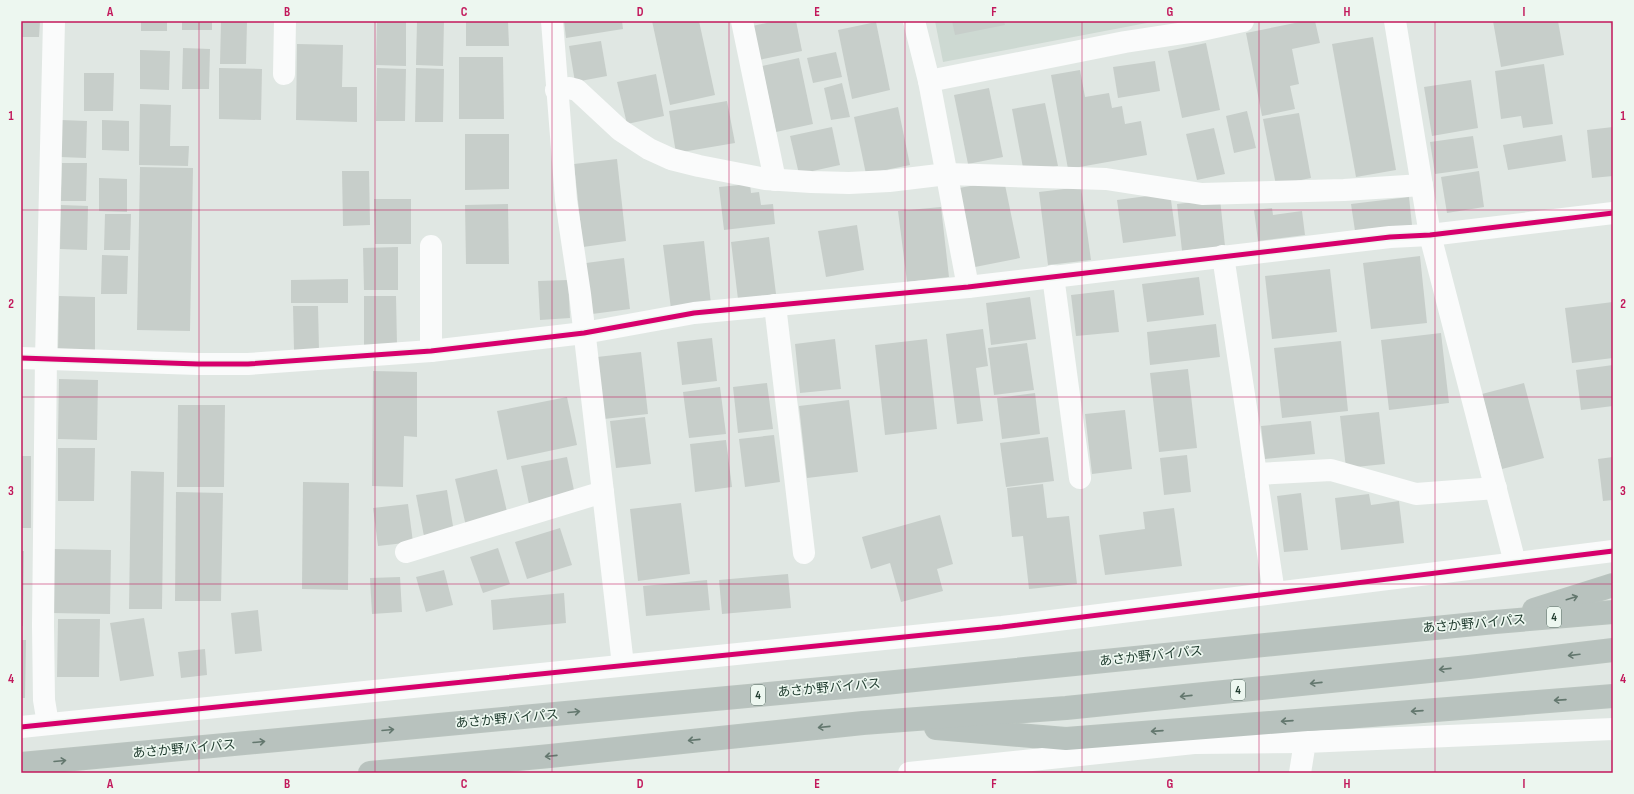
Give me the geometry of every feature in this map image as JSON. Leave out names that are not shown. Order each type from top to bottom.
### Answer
[{"type":"highway","points":[[1495,622],[1613,585]]},
{"type":"highway","name":"あさか野バイパス","points":[[21,764],[865,685],[1495,622],[1613,612]]},
{"type":"highway","name":"4","points":[[370,773],[543,757],[862,723],[1066,708],[1469,667],[1613,650]]},
{"type":"highway","points":[[862,723],[1066,738],[1613,696]]},
{"type":"street","points":[[48,724],[44,700],[43,625],[46,358],[54,21]]},
{"type":"street","points":[[284,74],[285,21]]},
{"type":"street","points":[[552,21],[554,34],[556,90],[566,200],[584,333],[623,665]]},
{"type":"street","points":[[742,21],[776,180]]},
{"type":"street","points":[[914,21],[929,81],[968,287]]},
{"type":"street","points":[[929,81],[1125,42],[1197,31],[1243,21]]},
{"type":"street","points":[[1395,21],[1430,235],[1515,563]]},
{"type":"street","points":[[556,90],[568,88],[577,90],[620,130],[649,149],[672,159],[699,166],[776,180],[811,182],[869,182],[947,174],[1106,179],[1202,194],[1344,190],[1422,185]]},
{"type":"street","points":[[21,358],[198,364],[248,364],[431,351],[584,333],[694,313],[968,287],[1223,256],[1390,237],[1430,235],[1613,213]]},
{"type":"street","points":[[431,246],[431,351]]},
{"type":"street","points":[[1223,256],[1274,593]]},
{"type":"street","points":[[1053,276],[1080,478]]},
{"type":"street","points":[[775,305],[804,553]]},
{"type":"street","points":[[1256,474],[1331,470],[1416,494],[1496,488]]},
{"type":"street","points":[[406,552],[603,492]]},
{"type":"street","points":[[21,727],[1002,627],[1613,551]]},
{"type":"street","points":[[909,773],[1194,743],[1305,742],[1613,729]]},
{"type":"street","points":[[1300,773],[1305,742]]},
{"type":"shaded area","points":[[935,21],[1157,21],[943,62]]},
{"type":"building","points":[[21,21],[40,21],[39,37],[21,37]]},
{"type":"building","points":[[141,21],[167,21],[167,31],[141,31]]},
{"type":"building","points":[[182,21],[212,21],[212,30],[182,30]]},
{"type":"building","points":[[221,21],[247,21],[246,64],[220,64]]},
{"type":"building","points":[[377,21],[406,21],[406,66],[376,65]]},
{"type":"building","points":[[417,21],[444,21],[443,66],[416,65]]},
{"type":"building","points":[[466,21],[508,21],[509,46],[466,46]]},
{"type":"building","points":[[564,21],[622,21],[623,29],[566,38]]},
{"type":"building","points":[[652,21],[699,21],[715,95],[670,105]]},
{"type":"building","points":[[776,21],[796,21],[802,51],[759,60],[752,26]]},
{"type":"building","points":[[952,21],[1004,21],[1005,25],[955,35]]},
{"type":"building","points":[[1305,21],[1315,21],[1320,43],[1292,49],[1299,84],[1290,86],[1295,109],[1262,116],[1246,33]]},
{"type":"building","points":[[1493,21],[1558,21],[1564,55],[1501,67]]},
{"type":"building","points":[[1610,21],[1613,21],[1613,31],[1612,31]]},
{"type":"building","points":[[876,22],[890,90],[852,99],[838,30]]},
{"type":"building","points":[[1373,37],[1396,170],[1356,177],[1332,44]]},
{"type":"building","points":[[601,41],[607,76],[575,82],[569,46]]},
{"type":"building","points":[[1206,43],[1220,110],[1182,118],[1168,51]]},
{"type":"building","points":[[297,44],[343,45],[342,87],[357,87],[357,122],[296,120]]},
{"type":"building","points":[[183,48],[210,49],[209,89],[182,89]]},
{"type":"building","points":[[140,50],[170,51],[169,90],[140,89]]},
{"type":"building","points":[[836,52],[842,77],[813,83],[807,58]]},
{"type":"building","points":[[459,57],[503,57],[504,119],[459,119]]},
{"type":"building","points":[[799,58],[813,124],[776,132],[762,66]]},
{"type":"building","points":[[1155,61],[1160,91],[1118,98],[1113,67]]},
{"type":"building","points":[[1544,64],[1553,124],[1523,128],[1521,116],[1501,119],[1495,71]]},
{"type":"building","points":[[219,68],[262,69],[261,120],[219,119]]},
{"type":"building","points":[[377,68],[406,69],[405,121],[376,121]]},
{"type":"building","points":[[416,68],[444,69],[443,122],[415,122]]},
{"type":"building","points":[[1080,70],[1085,97],[1109,93],[1112,108],[1122,106],[1125,124],[1141,121],[1147,155],[1068,169],[1051,75]]},
{"type":"building","points":[[84,73],[114,73],[113,111],[84,111]]},
{"type":"building","points":[[656,74],[664,116],[627,124],[617,82]]},
{"type":"building","points":[[1471,80],[1478,128],[1432,136],[1424,87]]},
{"type":"building","points":[[842,83],[850,117],[831,120],[824,88]]},
{"type":"building","points":[[989,88],[1003,157],[968,164],[954,95]]},
{"type":"building","points":[[727,101],[735,143],[676,153],[669,111]]},
{"type":"building","points":[[1045,103],[1058,166],[1024,173],[1012,109]]},
{"type":"building","points":[[140,104],[171,105],[170,146],[189,146],[188,166],[139,165]]},
{"type":"building","points":[[898,107],[910,165],[866,174],[854,117]]},
{"type":"building","points":[[1247,111],[1256,148],[1234,153],[1226,116]]},
{"type":"building","points":[[1299,113],[1311,178],[1276,185],[1263,119]]},
{"type":"building","points":[[61,120],[87,121],[86,158],[60,157]]},
{"type":"building","points":[[102,120],[129,121],[129,151],[102,150]]},
{"type":"building","points":[[832,127],[840,165],[799,174],[790,136]]},
{"type":"building","points":[[1613,127],[1613,176],[1592,178],[1587,130]]},
{"type":"building","points":[[1214,128],[1225,174],[1197,180],[1186,134]]},
{"type":"building","points":[[465,134],[509,134],[509,189],[465,190]]},
{"type":"building","points":[[1562,135],[1566,161],[1508,170],[1503,145]]},
{"type":"building","points":[[1473,136],[1478,168],[1435,174],[1430,142]]},
{"type":"building","points":[[617,159],[626,241],[583,247],[574,164]]},
{"type":"building","points":[[62,163],[87,163],[86,201],[61,201]]},
{"type":"building","points":[[140,167],[193,168],[190,331],[137,330]]},
{"type":"building","points":[[342,171],[369,171],[370,225],[343,226]]},
{"type":"building","points":[[1479,171],[1484,207],[1447,213],[1441,177]]},
{"type":"building","points":[[99,178],[127,179],[127,212],[99,211]]},
{"type":"building","points":[[1004,180],[1020,258],[975,267],[959,188]]},
{"type":"building","points":[[750,184],[751,193],[759,192],[761,205],[773,204],[775,224],[724,230],[719,187]]},
{"type":"building","points":[[1081,187],[1091,260],[1048,265],[1039,192]]},
{"type":"building","points":[[1170,193],[1176,236],[1123,243],[1117,200]]},
{"type":"building","points":[[1409,197],[1412,225],[1355,231],[1351,204]]},
{"type":"building","points":[[374,199],[411,199],[411,244],[375,244]]},
{"type":"building","points":[[1220,199],[1225,246],[1182,251],[1177,204]]},
{"type":"building","points":[[508,204],[509,264],[466,264],[465,205]]},
{"type":"building","points":[[61,205],[88,206],[87,250],[60,249]]},
{"type":"building","points":[[941,207],[949,277],[907,282],[898,211]]},
{"type":"building","points":[[1272,208],[1273,215],[1302,211],[1305,235],[1258,241],[1254,210]]},
{"type":"building","points":[[105,214],[131,214],[130,250],[104,250]]},
{"type":"building","points":[[857,225],[864,270],[826,277],[818,231]]},
{"type":"building","points":[[769,237],[776,294],[738,299],[731,242]]},
{"type":"building","points":[[704,241],[711,304],[671,309],[663,245]]},
{"type":"building","points":[[398,247],[398,290],[364,290],[363,248]]},
{"type":"building","points":[[102,255],[128,256],[127,294],[101,294]]},
{"type":"building","points":[[1420,256],[1427,323],[1371,329],[1363,263]]},
{"type":"building","points":[[624,258],[630,309],[592,314],[586,263]]},
{"type":"building","points":[[1330,269],[1337,332],[1272,339],[1265,276]]},
{"type":"building","points":[[1199,277],[1204,315],[1147,322],[1142,284]]},
{"type":"building","points":[[348,279],[348,303],[291,303],[291,280]]},
{"type":"building","points":[[568,280],[570,318],[540,320],[538,281]]},
{"type":"building","points":[[1114,290],[1119,332],[1076,336],[1071,295]]},
{"type":"building","points":[[59,296],[95,297],[95,352],[58,352]]},
{"type":"building","points":[[364,296],[396,296],[397,345],[364,345]]},
{"type":"building","points":[[1030,297],[1036,339],[991,345],[986,303]]},
{"type":"building","points":[[1613,302],[1613,358],[1572,363],[1565,308]]},
{"type":"building","points":[[293,306],[318,306],[319,350],[294,350]]},
{"type":"building","points":[[1216,324],[1220,357],[1150,365],[1147,332]]},
{"type":"building","points":[[983,329],[988,366],[976,368],[983,421],[957,424],[946,334]]},
{"type":"building","points":[[1441,333],[1449,403],[1389,410],[1381,340]]},
{"type":"building","points":[[712,338],[717,381],[682,385],[677,342]]},
{"type":"building","points":[[835,339],[841,389],[800,393],[795,344]]},
{"type":"building","points":[[927,339],[937,429],[885,435],[875,345]]},
{"type":"building","points":[[1341,341],[1348,411],[1282,418],[1274,348]]},
{"type":"building","points":[[1027,343],[1034,390],[994,395],[988,348]]},
{"type":"building","points":[[641,352],[648,414],[604,419],[597,357]]},
{"type":"building","points":[[1613,365],[1613,406],[1581,410],[1576,370]]},
{"type":"building","points":[[1188,369],[1197,448],[1159,452],[1150,373]]},
{"type":"building","points":[[373,371],[417,372],[417,437],[404,436],[403,487],[372,486]]},
{"type":"building","points":[[59,379],[98,380],[97,440],[58,439]]},
{"type":"building","points":[[767,383],[773,429],[738,433],[733,387]]},
{"type":"building","points":[[1524,383],[1544,458],[1502,469],[1482,394]]},
{"type":"building","points":[[720,387],[726,434],[689,438],[683,392]]},
{"type":"building","points":[[1035,393],[1040,434],[1002,439],[997,398]]},
{"type":"building","points":[[567,397],[577,445],[507,460],[497,411]]},
{"type":"building","points":[[849,400],[858,472],[807,478],[799,406]]},
{"type":"building","points":[[178,405],[225,405],[224,487],[177,487]]},
{"type":"building","points":[[1125,410],[1132,469],[1092,474],[1085,414]]},
{"type":"building","points":[[1379,412],[1385,464],[1346,468],[1340,416]]},
{"type":"building","points":[[645,417],[651,464],[616,468],[610,421]]},
{"type":"building","points":[[1311,421],[1315,454],[1265,459],[1261,426]]},
{"type":"building","points":[[774,435],[780,482],[745,487],[739,439]]},
{"type":"building","points":[[1048,437],[1054,481],[1006,487],[1000,443]]},
{"type":"building","points":[[726,440],[732,487],[695,492],[690,444]]},
{"type":"building","points":[[58,448],[95,448],[94,501],[58,501]]},
{"type":"building","points":[[1187,455],[1191,492],[1164,495],[1160,458]]},
{"type":"building","points":[[21,456],[31,456],[31,528],[21,528]]},
{"type":"building","points":[[567,457],[575,495],[529,504],[521,466]]},
{"type":"building","points":[[1613,457],[1613,500],[1603,501],[1598,459]]},
{"type":"building","points":[[497,469],[508,516],[466,526],[455,479]]},
{"type":"building","points":[[131,471],[164,472],[162,609],[129,609]]},
{"type":"building","points":[[303,482],[349,483],[348,590],[302,589]]},
{"type":"building","points":[[1043,484],[1047,518],[1069,516],[1077,584],[1029,589],[1023,536],[1012,537],[1007,488]]},
{"type":"building","points":[[447,490],[454,532],[424,536],[416,495]]},
{"type":"building","points":[[176,492],[223,493],[221,601],[175,601]]},
{"type":"building","points":[[1301,493],[1308,550],[1284,552],[1277,496]]},
{"type":"building","points":[[1369,494],[1371,505],[1399,501],[1404,543],[1341,550],[1335,498]]},
{"type":"building","points":[[681,503],[690,574],[638,581],[630,509]]},
{"type":"building","points":[[408,504],[413,542],[378,546],[373,508]]},
{"type":"building","points":[[1174,508],[1182,566],[1105,575],[1099,535],[1145,529],[1143,512]]},
{"type":"building","points":[[940,515],[953,564],[937,569],[943,591],[901,602],[890,563],[871,569],[862,537]]},
{"type":"building","points":[[560,528],[572,565],[527,579],[515,542]]},
{"type":"building","points":[[498,548],[510,584],[483,593],[470,557]]},
{"type":"building","points":[[52,549],[111,550],[110,614],[51,613]]},
{"type":"building","points":[[21,551],[24,551],[23,626],[21,626]]},
{"type":"building","points":[[444,570],[453,605],[426,612],[416,577]]},
{"type":"building","points":[[788,574],[791,608],[722,614],[719,580]]},
{"type":"building","points":[[400,577],[402,612],[372,614],[370,578]]},
{"type":"building","points":[[707,580],[710,610],[646,616],[643,586]]},
{"type":"building","points":[[564,593],[566,623],[493,630],[491,600]]},
{"type":"building","points":[[258,610],[262,651],[235,654],[231,613]]},
{"type":"building","points":[[144,618],[154,676],[120,681],[110,623]]},
{"type":"building","points":[[58,619],[100,619],[99,677],[57,677]]},
{"type":"building","points":[[21,640],[26,640],[25,698],[21,698]]},
{"type":"building","points":[[205,649],[207,675],[181,678],[178,652]]},
{"type":"cycle path","points":[[21,358],[198,364],[248,364],[431,351],[584,333],[694,313],[968,287],[1390,237],[1430,235],[1613,213]]},
{"type":"cycle path","points":[[21,727],[1002,627],[1613,551]]}]
